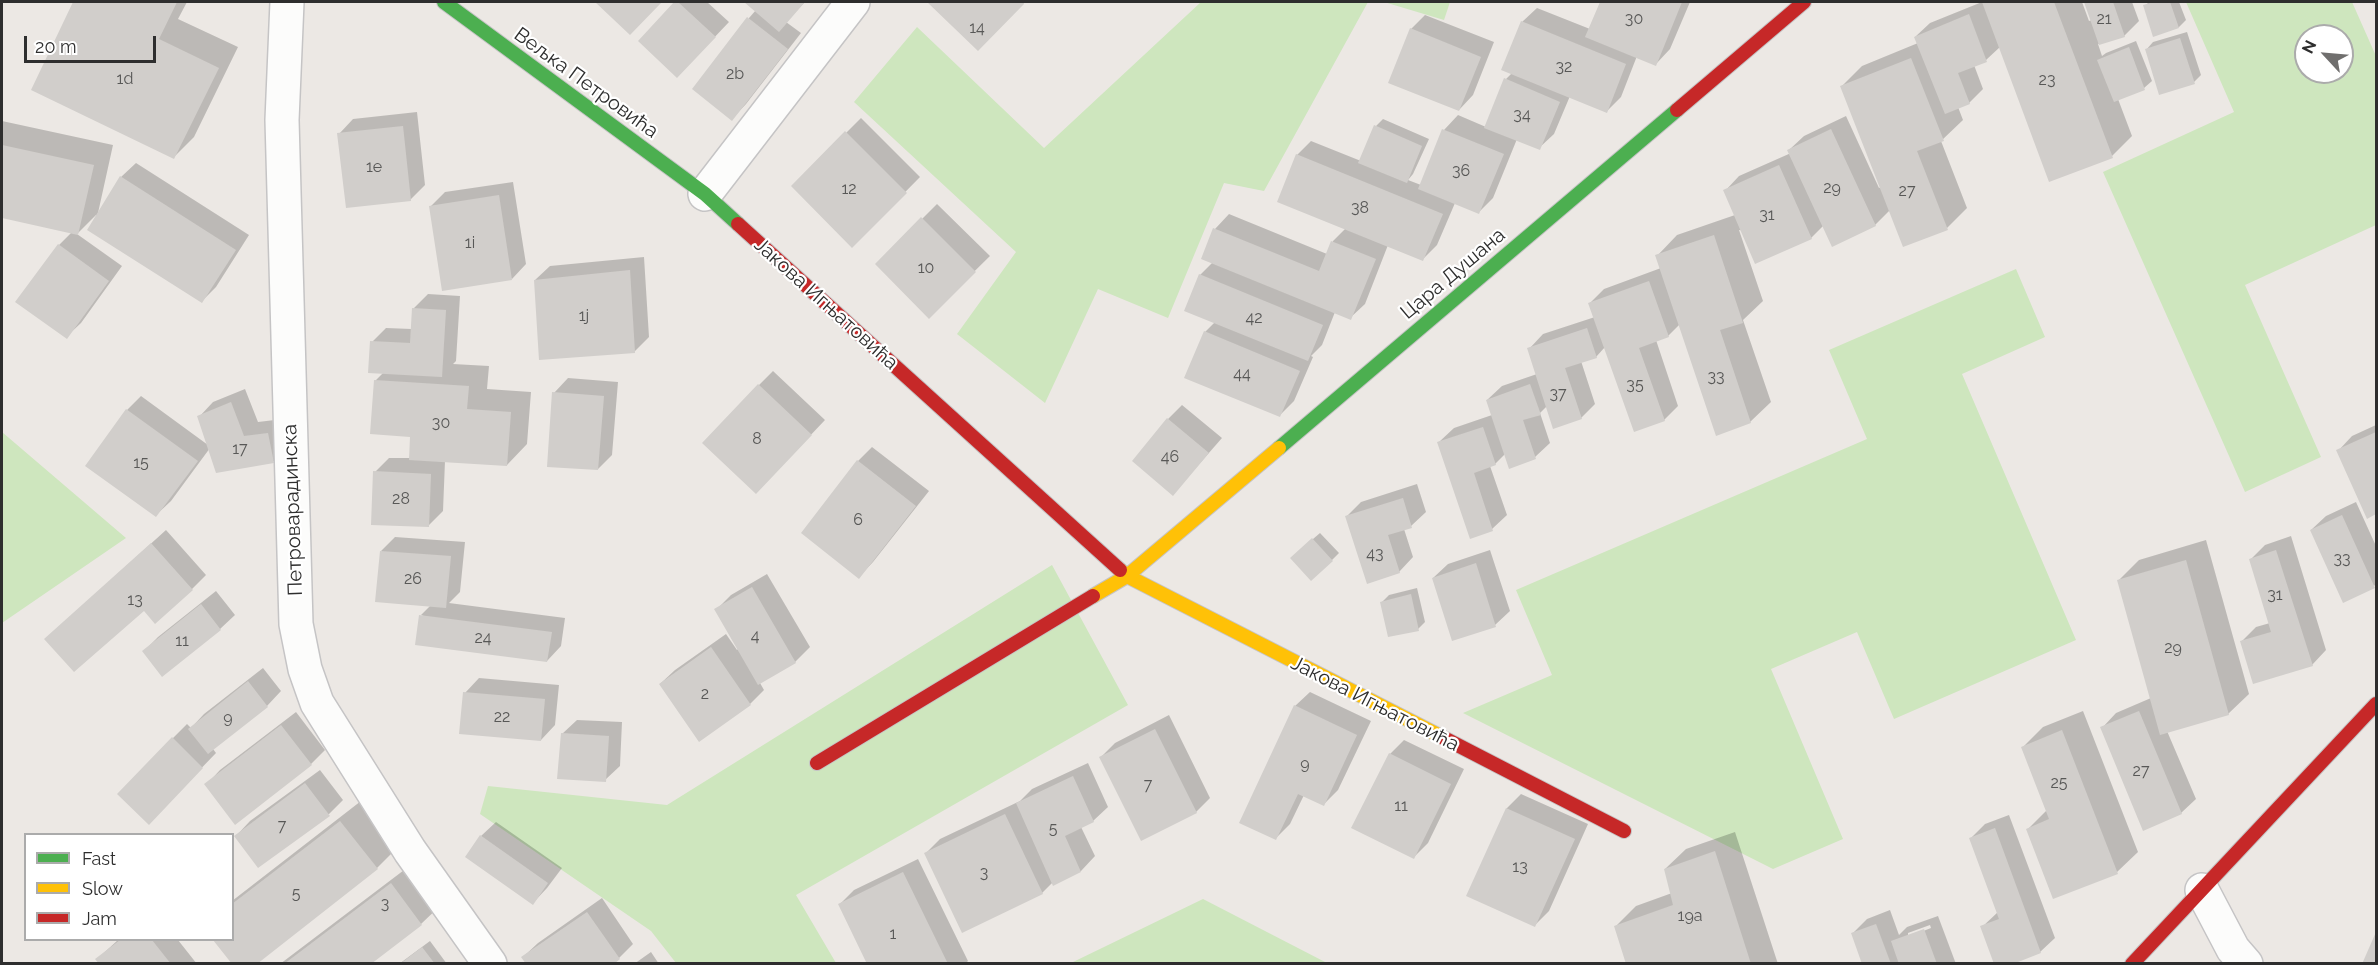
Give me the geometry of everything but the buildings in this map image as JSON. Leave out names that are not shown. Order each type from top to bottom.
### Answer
[{"type":"street","name":"Петроварадинска","points":[[287,2],[283,144],[296,624],[305,669],[317,703],[410,851],[490,963]]},
{"type":"street","points":[[705,194],[854,2]]},
{"type":"street","name":"Цара Душана","points":[[1127,576],[1804,2]]},
{"type":"street","name":"Вељка Петровића","points":[[450,3],[583,106],[705,194]]},
{"type":"street","name":"Јакова Игњатовића","points":[[705,194],[1127,576],[1624,831]]},
{"type":"street","points":[[817,764],[1127,576]]},
{"type":"street","points":[[2132,963],[2376,704]]},
{"type":"street","points":[[2202,890],[2233,949],[2246,963]]},
{"type":"green space","points":[[1201,2],[1368,2],[1264,191],[1224,183],[1168,318],[1098,289],[1045,403],[957,334],[1016,252],[854,102],[917,27],[1044,148]]},
{"type":"green space","points":[[1384,2],[1450,2],[1444,20]]},
{"type":"green space","points":[[2186,2],[2352,2],[2376,56],[2376,225],[2245,285],[2321,457],[2245,492],[2103,172],[2234,112]]},
{"type":"green space","points":[[2016,269],[2045,337],[1962,374],[2076,640],[1894,719],[1857,632],[1771,669],[1843,839],[1773,869],[1463,713],[1552,675],[1516,590],[1867,439],[1829,350]]},
{"type":"green space","points":[[2,432],[126,538],[2,623]]},
{"type":"green space","points":[[1052,565],[1128,705],[796,895],[836,963],[676,963],[651,931],[480,814],[488,786],[667,805]]},
{"type":"green space","points":[[1203,899],[1327,963],[1071,963]]},
{"type":"traffic: fast","points":[[444,2],[705,194],[738,224]]},
{"type":"traffic: fast","points":[[1279,448],[1677,110]]},
{"type":"traffic: slow","points":[[1093,596],[1127,576],[1279,448]]},
{"type":"traffic: slow","points":[[1120,570],[1127,576],[1440,736]]},
{"type":"traffic: jam","points":[[1677,110],[1804,2]]},
{"type":"traffic: jam","points":[[738,224],[1120,570]]},
{"type":"traffic: jam","points":[[817,763],[1093,596]]},
{"type":"traffic: jam","points":[[2132,964],[2376,704]]},
{"type":"traffic: jam","points":[[1440,736],[1624,831]]}]
